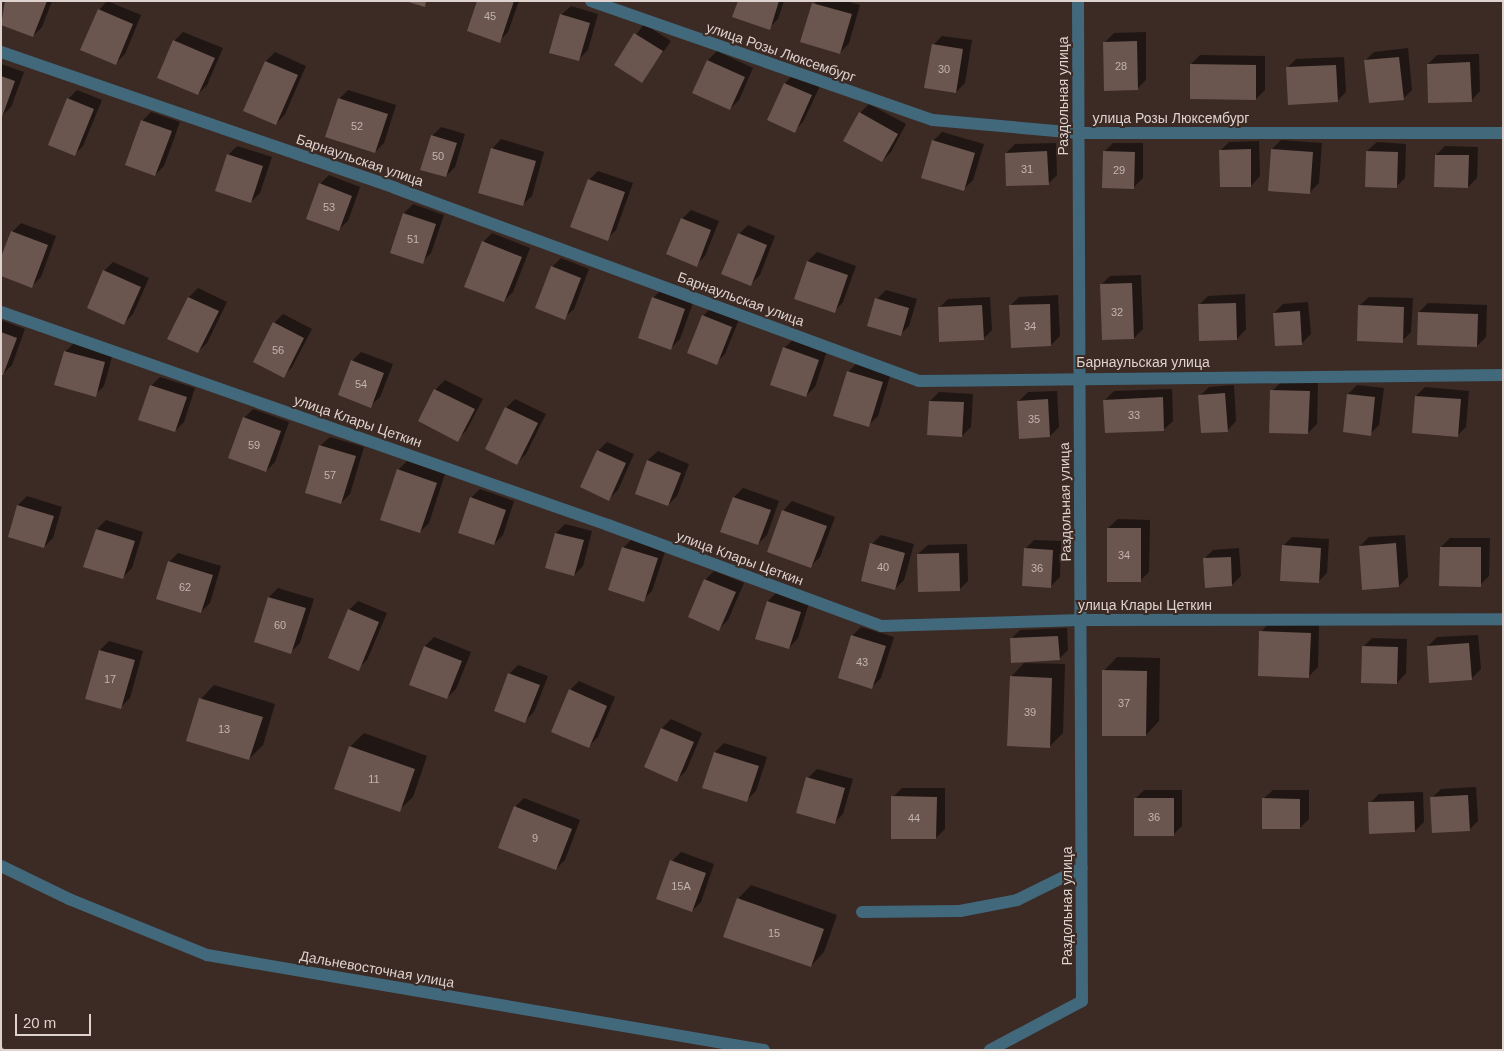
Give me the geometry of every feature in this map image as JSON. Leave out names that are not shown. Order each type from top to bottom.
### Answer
[{"type":"street","name":"улица Розы Люксембург","points":[[591,1],[933,120],[1078,133],[1503,133]]},
{"type":"street","name":"Раздольная улица","points":[[990,1050],[1082,1001],[1078,377],[1078,1]]},
{"type":"street","name":"Барнаульская улица","points":[[1,52],[404,191],[919,381],[1078,377],[1503,375]]},
{"type":"street","name":"улица Клары Цеткин","points":[[1,312],[608,525],[881,626],[1081,620],[1503,619]]},
{"type":"street","name":"Дальневосточная улица","points":[[1,866],[69,899],[206,955],[764,1050]]},
{"type":"street","points":[[862,912],[960,912],[1018,900],[1082,868]]},
{"type":"building","points":[[5,1],[47,1],[33,37],[1,25]]},
{"type":"building","points":[[405,1],[426,1],[425,7]]},
{"type":"building","points":[[477,1],[514,1],[500,43],[467,31]]},
{"type":"building","points":[[738,1],[779,1],[770,30],[732,17]]},
{"type":"building","points":[[812,3],[852,14],[840,54],[800,42]]},
{"type":"building","points":[[98,9],[133,24],[116,65],[80,50]]},
{"type":"building","points":[[560,14],[590,23],[579,61],[549,53]]},
{"type":"building","points":[[634,33],[663,51],[642,83],[614,65]]},
{"type":"building","points":[[173,40],[215,58],[198,95],[157,78]]},
{"type":"building","points":[[1137,41],[1138,90],[1104,91],[1103,42]]},
{"type":"building","points":[[932,44],[963,49],[956,93],[924,88]]},
{"type":"building","points":[[1399,57],[1404,100],[1369,103],[1364,60]]},
{"type":"building","points":[[707,60],[745,77],[730,110],[692,93]]},
{"type":"building","points":[[265,61],[298,75],[276,125],[243,111]]},
{"type":"building","points":[[1470,62],[1472,102],[1428,103],[1427,64]]},
{"type":"building","points":[[1190,64],[1256,65],[1256,100],[1190,99]]},
{"type":"building","points":[[1336,65],[1338,102],[1288,105],[1286,67]]},
{"type":"building","points":[[1,76],[15,81],[1,120]]},
{"type":"building","points":[[784,83],[812,95],[795,133],[767,120]]},
{"type":"building","points":[[67,98],[94,109],[75,156],[48,145]]},
{"type":"building","points":[[338,98],[388,114],[375,153],[325,137]]},
{"type":"building","points":[[859,112],[898,134],[882,162],[843,141]]},
{"type":"building","points":[[141,120],[172,131],[155,176],[125,165]]},
{"type":"building","points":[[431,135],[457,143],[446,177],[420,170]]},
{"type":"building","points":[[932,140],[975,153],[964,191],[921,178]]},
{"type":"building","points":[[491,148],[536,161],[523,206],[478,193]]},
{"type":"building","points":[[1251,149],[1251,187],[1220,187],[1219,150]]},
{"type":"building","points":[[1271,149],[1313,152],[1310,194],[1268,191]]},
{"type":"building","points":[[1047,151],[1049,185],[1006,186],[1005,153]]},
{"type":"building","points":[[1103,151],[1135,152],[1134,189],[1102,188]]},
{"type":"building","points":[[1366,151],[1398,152],[1397,188],[1365,187]]},
{"type":"building","points":[[227,154],[263,166],[251,203],[215,191]]},
{"type":"building","points":[[1435,155],[1469,155],[1468,188],[1434,187]]},
{"type":"building","points":[[588,179],[625,192],[608,241],[570,227]]},
{"type":"building","points":[[319,183],[352,196],[339,231],[306,219]]},
{"type":"building","points":[[403,213],[436,224],[423,264],[390,253]]},
{"type":"building","points":[[681,218],[711,230],[697,267],[666,254]]},
{"type":"building","points":[[11,231],[48,245],[32,288],[1,276],[1,257]]},
{"type":"building","points":[[738,233],[767,245],[751,286],[721,274]]},
{"type":"building","points":[[482,241],[522,257],[504,302],[464,287]]},
{"type":"building","points":[[807,261],[848,275],[835,313],[794,299]]},
{"type":"building","points":[[551,266],[581,278],[565,320],[535,308]]},
{"type":"building","points":[[103,270],[141,287],[124,325],[87,308]]},
{"type":"building","points":[[1132,283],[1134,339],[1102,340],[1100,284]]},
{"type":"building","points":[[188,297],[219,311],[198,353],[167,339]]},
{"type":"building","points":[[652,297],[685,309],[671,350],[638,338]]},
{"type":"building","points":[[875,298],[909,308],[901,336],[867,326]]},
{"type":"building","points":[[1236,303],[1237,340],[1199,341],[1198,304]]},
{"type":"building","points":[[1050,304],[1051,346],[1011,348],[1009,305]]},
{"type":"building","points":[[982,305],[984,340],[939,342],[938,307]]},
{"type":"building","points":[[1358,305],[1404,307],[1403,343],[1357,341]]},
{"type":"building","points":[[1300,311],[1302,345],[1275,346],[1273,313]]},
{"type":"building","points":[[1418,312],[1478,314],[1477,347],[1417,345]]},
{"type":"building","points":[[702,315],[732,327],[717,365],[687,353]]},
{"type":"building","points":[[273,322],[304,338],[284,378],[253,362]]},
{"type":"building","points":[[1,332],[17,338],[3,375],[1,375]]},
{"type":"building","points":[[783,347],[819,360],[806,397],[770,385]]},
{"type":"building","points":[[64,351],[105,362],[96,397],[54,385]]},
{"type":"building","points":[[351,360],[384,373],[371,408],[338,395]]},
{"type":"building","points":[[847,371],[883,382],[869,427],[833,416]]},
{"type":"building","points":[[150,385],[187,397],[175,432],[138,420]]},
{"type":"building","points":[[434,389],[475,409],[458,442],[418,421]]},
{"type":"building","points":[[1270,390],[1310,391],[1308,434],[1269,433]]},
{"type":"building","points":[[1225,393],[1228,432],[1201,433],[1198,395]]},
{"type":"building","points":[[1347,394],[1375,397],[1371,436],[1343,432]]},
{"type":"building","points":[[1415,396],[1461,399],[1458,437],[1412,433]]},
{"type":"building","points":[[1163,397],[1164,431],[1105,433],[1103,400]]},
{"type":"building","points":[[1048,399],[1050,437],[1019,439],[1017,401]]},
{"type":"building","points":[[929,401],[964,402],[962,437],[927,435]]},
{"type":"building","points":[[505,407],[538,423],[517,465],[485,449]]},
{"type":"building","points":[[243,417],[281,431],[266,472],[228,458]]},
{"type":"building","points":[[319,445],[356,456],[341,504],[305,493]]},
{"type":"building","points":[[597,450],[626,463],[609,501],[580,487]]},
{"type":"building","points":[[647,460],[681,473],[668,506],[635,494]]},
{"type":"building","points":[[397,469],[437,483],[420,533],[380,520]]},
{"type":"building","points":[[470,497],[506,510],[494,545],[458,533]]},
{"type":"building","points":[[733,497],[771,510],[758,545],[720,532]]},
{"type":"building","points":[[17,505],[54,516],[44,548],[8,537]]},
{"type":"building","points":[[782,510],[827,526],[811,568],[767,552]]},
{"type":"building","points":[[1107,528],[1141,528],[1141,582],[1107,582]]},
{"type":"building","points":[[96,529],[135,541],[123,579],[83,567]]},
{"type":"building","points":[[555,533],[584,540],[574,576],[545,568]]},
{"type":"building","points":[[870,543],[905,553],[895,590],[861,581]]},
{"type":"building","points":[[1396,543],[1399,587],[1362,590],[1359,546]]},
{"type":"building","points":[[1282,545],[1321,548],[1319,583],[1280,581]]},
{"type":"building","points":[[622,547],[658,558],[644,602],[608,590]]},
{"type":"building","points":[[1440,547],[1481,547],[1481,587],[1439,586]]},
{"type":"building","points":[[1024,548],[1053,550],[1051,588],[1022,586]]},
{"type":"building","points":[[959,553],[960,591],[918,592],[917,554]]},
{"type":"building","points":[[1231,557],[1232,586],[1205,588],[1203,558]]},
{"type":"building","points":[[168,561],[213,575],[201,613],[156,599]]},
{"type":"building","points":[[704,579],[736,592],[719,631],[688,617]]},
{"type":"building","points":[[268,597],[306,608],[291,654],[254,642]]},
{"type":"building","points":[[767,601],[801,612],[789,649],[755,639]]},
{"type":"building","points":[[348,609],[379,622],[359,671],[328,658]]},
{"type":"building","points":[[1259,631],[1311,633],[1309,678],[1258,676]]},
{"type":"building","points":[[851,635],[886,646],[872,689],[838,678]]},
{"type":"building","points":[[1058,636],[1060,660],[1011,663],[1010,638]]},
{"type":"building","points":[[1469,643],[1472,680],[1429,683],[1427,646]]},
{"type":"building","points":[[424,646],[462,661],[447,699],[409,685]]},
{"type":"building","points":[[1362,646],[1398,647],[1397,684],[1361,683]]},
{"type":"building","points":[[99,650],[135,660],[121,709],[85,699]]},
{"type":"building","points":[[1102,670],[1147,671],[1146,736],[1102,736]]},
{"type":"building","points":[[508,673],[540,685],[525,723],[494,711]]},
{"type":"building","points":[[1010,676],[1052,678],[1050,748],[1007,746]]},
{"type":"building","points":[[569,689],[607,706],[589,748],[551,732]]},
{"type":"building","points":[[199,698],[263,717],[249,760],[186,741]]},
{"type":"building","points":[[661,728],[694,742],[677,782],[644,767]]},
{"type":"building","points":[[349,746],[415,769],[400,812],[334,789]]},
{"type":"building","points":[[714,752],[759,766],[747,802],[702,788]]},
{"type":"building","points":[[806,777],[845,788],[835,824],[796,813]]},
{"type":"building","points":[[1468,795],[1470,831],[1432,833],[1430,797]]},
{"type":"building","points":[[891,796],[937,797],[936,839],[891,839]]},
{"type":"building","points":[[1134,798],[1174,798],[1174,836],[1134,836]]},
{"type":"building","points":[[1262,798],[1300,799],[1300,829],[1262,829]]},
{"type":"building","points":[[1414,801],[1415,832],[1369,834],[1368,802]]},
{"type":"building","points":[[514,806],[572,829],[556,870],[498,848]]},
{"type":"building","points":[[670,860],[706,873],[692,912],[656,899]]},
{"type":"building","points":[[737,898],[824,929],[811,967],[723,937]]}]
